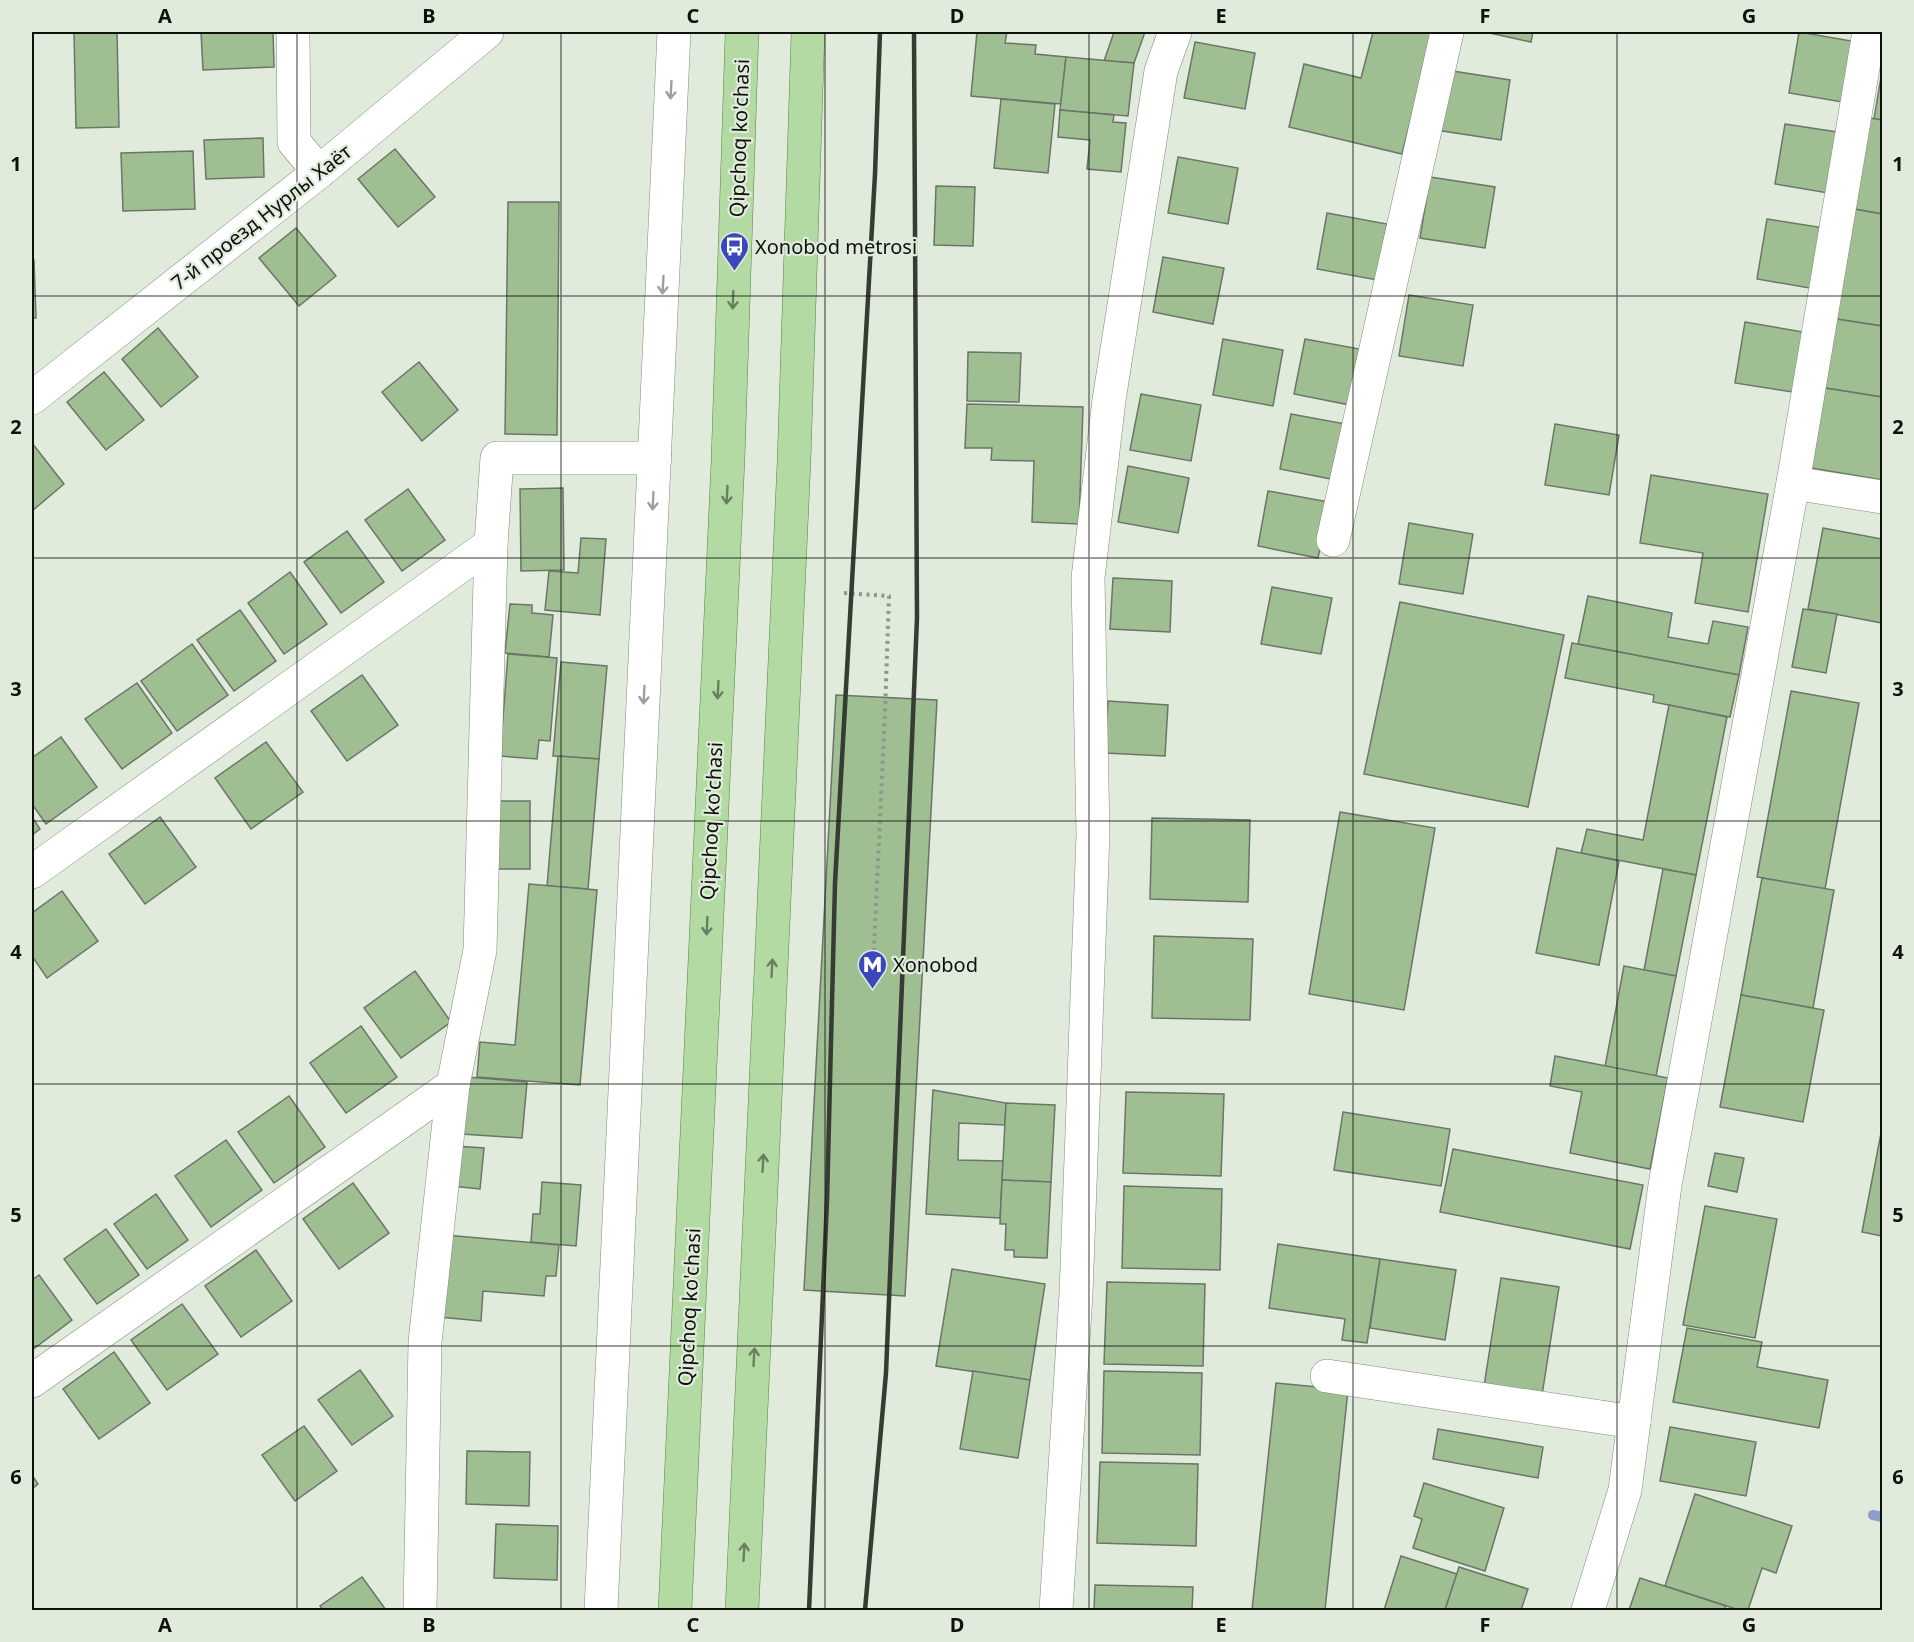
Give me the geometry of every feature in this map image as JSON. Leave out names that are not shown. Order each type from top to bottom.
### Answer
[{"type":"main road","name":"Qipchoq ko'chasi","points":[[675,1611],[728,460],[742,32]]},
{"type":"main road","points":[[741,1611],[794,461],[808,32]]},
{"type":"street","points":[[293,32],[294,142],[319,172]]},
{"type":"street","name":"7-й проезд Нурлы Хаёт","points":[[32,398],[319,172],[487,32]]},
{"type":"street","points":[[602,1611],[674,32]]},
{"type":"street","points":[[1056,1611],[1076,1294],[1093,834],[1088,578],[1109,400],[1161,70],[1175,32]]},
{"type":"street","points":[[1333,540],[1447,32]]},
{"type":"street","points":[[1588,1611],[1625,1490],[1665,1185],[1793,483],[1869,32]]},
{"type":"street","points":[[420,1611],[425,1342],[453,1085],[480,950],[491,544],[497,458],[655,458]]},
{"type":"street","points":[[1793,483],[1882,497]]},
{"type":"street","points":[[32,872],[491,544]]},
{"type":"street","points":[[32,1381],[453,1085]]},
{"type":"street","points":[[1327,1376],[1634,1422]]},
{"type":"path","points":[[844,594],[889,596],[872,990]]},
{"type":"building","points":[[74,32],[117,32],[119,127],[76,128]]},
{"type":"building","points":[[201,32],[273,32],[274,67],[203,70]]},
{"type":"building","points":[[977,32],[1007,32],[1005,43],[1036,45],[1035,54],[1066,57],[1061,104],[971,96]]},
{"type":"building","points":[[1114,32],[1145,32],[1134,63],[1104,61]]},
{"type":"building","points":[[1373,32],[1433,32],[1402,154],[1289,127],[1304,64],[1361,78]]},
{"type":"building","points":[[1485,32],[1533,32],[1531,42]]},
{"type":"building","points":[[1799,32],[1863,43],[1854,104],[1789,93]]},
{"type":"building","points":[[1195,42],[1255,53],[1245,109],[1184,98]]},
{"type":"building","points":[[1066,57],[1134,63],[1128,116],[1060,110]]},
{"type":"building","points":[[1446,70],[1510,80],[1501,140],[1436,130]]},
{"type":"building","points":[[1882,71],[1882,120],[1874,119]]},
{"type":"building","points":[[1001,99],[1055,104],[1048,173],[994,168]]},
{"type":"building","points":[[1060,110],[1114,115],[1113,122],[1126,123],[1121,172],[1087,169],[1090,140],[1058,137]]},
{"type":"building","points":[[1870,118],[1882,120],[1882,214],[1854,209]]},
{"type":"building","points":[[1785,124],[1850,134],[1840,195],[1775,184]]},
{"type":"building","points":[[263,138],[264,177],[206,179],[204,140]]},
{"type":"building","points":[[395,149],[435,197],[398,227],[358,179]]},
{"type":"building","points":[[193,151],[195,209],[123,211],[121,153]]},
{"type":"building","points":[[1178,157],[1238,168],[1228,224],[1168,213]]},
{"type":"building","points":[[1430,177],[1495,187],[1485,248],[1420,238]]},
{"type":"building","points":[[936,186],[975,187],[973,246],[934,245]]},
{"type":"building","points":[[508,202],[559,202],[557,435],[505,434]]},
{"type":"building","points":[[1854,209],[1882,214],[1882,326],[1836,319]]},
{"type":"building","points":[[1327,213],[1387,224],[1377,280],[1317,269]]},
{"type":"building","points":[[1767,219],[1831,229],[1821,290],[1757,279]]},
{"type":"building","points":[[296,228],[336,276],[299,306],[259,258]]},
{"type":"building","points":[[1163,257],[1224,268],[1213,324],[1153,312]]},
{"type":"building","points":[[32,260],[34,260],[36,318],[32,318]]},
{"type":"building","points":[[1409,295],[1473,305],[1463,366],[1399,356]]},
{"type":"building","points":[[1836,319],[1882,326],[1882,397],[1825,388]]},
{"type":"building","points":[[1745,322],[1809,333],[1799,393],[1735,383]]},
{"type":"building","points":[[158,328],[198,377],[161,407],[122,359]]},
{"type":"building","points":[[1223,339],[1283,350],[1273,406],[1213,395]]},
{"type":"building","points":[[1305,339],[1365,350],[1355,406],[1294,394]]},
{"type":"building","points":[[968,352],[1021,353],[1019,402],[967,401]]},
{"type":"building","points":[[419,362],[458,410],[422,441],[382,392]]},
{"type":"building","points":[[104,372],[144,420],[106,450],[67,402]]},
{"type":"building","points":[[1825,388],[1882,397],[1882,480],[1811,468]]},
{"type":"building","points":[[1141,394],[1201,405],[1191,461],[1130,450]]},
{"type":"building","points":[[967,404],[1083,407],[1079,524],[1032,522],[1034,461],[991,460],[992,448],[965,448]]},
{"type":"building","points":[[1291,414],[1351,425],[1341,481],[1280,469]]},
{"type":"building","points":[[1555,424],[1619,435],[1609,495],[1545,485]]},
{"type":"building","points":[[32,443],[64,484],[32,511]]},
{"type":"building","points":[[1128,466],[1189,478],[1178,533],[1118,522]]},
{"type":"building","points":[[1651,475],[1768,494],[1748,612],[1695,603],[1703,553],[1640,543]]},
{"type":"building","points":[[563,488],[564,570],[521,571],[520,489]]},
{"type":"building","points":[[408,489],[445,540],[402,571],[365,520]]},
{"type":"building","points":[[1268,491],[1329,502],[1318,558],[1258,546]]},
{"type":"building","points":[[1409,523],[1473,534],[1463,594],[1399,584]]},
{"type":"building","points":[[1823,528],[1882,539],[1882,623],[1808,609]]},
{"type":"building","points":[[347,531],[384,582],[341,613],[304,562]]},
{"type":"building","points":[[581,538],[606,539],[600,615],[545,610],[549,571],[578,573]]},
{"type":"building","points":[[290,572],[327,624],[284,654],[248,603]]},
{"type":"building","points":[[1113,578],[1172,581],[1170,632],[1110,629]]},
{"type":"building","points":[[1272,587],[1332,598],[1321,654],[1261,644]]},
{"type":"building","points":[[1588,596],[1672,613],[1668,637],[1708,644],[1713,621],[1748,627],[1739,675],[1578,644]]},
{"type":"building","points":[[1400,602],[1564,635],[1528,807],[1364,774]]},
{"type":"building","points":[[510,604],[532,605],[532,613],[553,615],[549,657],[505,653]]},
{"type":"building","points":[[1803,609],[1837,614],[1826,673],[1792,667]]},
{"type":"building","points":[[240,610],[276,661],[234,691],[197,640]]},
{"type":"building","points":[[1572,643],[1739,675],[1730,717],[1653,702],[1654,695],[1565,678]]},
{"type":"building","points":[[192,644],[228,695],[177,731],[141,681]]},
{"type":"building","points":[[508,654],[557,658],[550,741],[539,740],[537,759],[500,756]]},
{"type":"building","points":[[561,662],[607,666],[599,759],[553,756]]},
{"type":"building","points":[[362,675],[398,725],[347,761],[311,711]]},
{"type":"building","points":[[137,683],[172,733],[122,769],[85,719]]},
{"type":"building","points":[[1791,691],[1859,703],[1825,889],[1757,877]]},
{"type":"building","points":[[836,695],[937,700],[905,1296],[804,1290]]},
{"type":"building","points":[[1108,701],[1168,705],[1165,756],[1105,753]]},
{"type":"building","points":[[1669,705],[1727,717],[1696,875],[1581,853],[1587,829],[1643,840]]},
{"type":"building","points":[[61,737],[97,787],[46,824],[32,804],[32,758]]},
{"type":"building","points":[[266,742],[303,792],[251,829],[215,778]]},
{"type":"building","points":[[558,756],[599,759],[588,889],[547,886]]},
{"type":"building","points":[[497,801],[530,801],[530,869],[497,869]]},
{"type":"building","points":[[1340,812],[1435,828],[1404,1010],[1309,994]]},
{"type":"building","points":[[32,817],[40,829],[32,835]]},
{"type":"building","points":[[160,817],[196,867],[145,904],[109,854]]},
{"type":"building","points":[[1152,818],[1250,820],[1248,902],[1150,899]]},
{"type":"building","points":[[1557,848],[1619,861],[1599,965],[1536,953]]},
{"type":"building","points":[[1663,869],[1696,875],[1676,976],[1644,970]]},
{"type":"building","points":[[1762,878],[1834,890],[1813,1008],[1741,995]]},
{"type":"building","points":[[529,884],[597,890],[580,1085],[477,1077],[480,1042],[515,1045]]},
{"type":"building","points":[[62,891],[98,941],[47,978],[32,956],[32,913]]},
{"type":"building","points":[[1154,936],[1253,939],[1250,1020],[1152,1018]]},
{"type":"building","points":[[1624,966],[1676,976],[1656,1076],[1605,1067]]},
{"type":"building","points":[[415,971],[451,1022],[401,1058],[364,1008]]},
{"type":"building","points":[[1741,995],[1824,1010],[1803,1122],[1720,1107]]},
{"type":"building","points":[[361,1026],[397,1077],[346,1113],[310,1063]]},
{"type":"building","points":[[1555,1056],[1668,1078],[1650,1169],[1570,1153],[1582,1092],[1550,1086]]},
{"type":"building","points":[[467,1077],[527,1082],[522,1138],[462,1134]]},
{"type":"building","points":[[933,1090],[1006,1103],[1005,1125],[959,1123],[958,1160],[1003,1161],[1000,1218],[926,1214]]},
{"type":"building","points":[[1126,1092],[1224,1094],[1221,1176],[1123,1173]]},
{"type":"building","points":[[289,1096],[325,1147],[274,1183],[238,1132]]},
{"type":"building","points":[[1006,1103],[1055,1105],[1051,1182],[1002,1180]]},
{"type":"building","points":[[1343,1112],[1450,1129],[1441,1186],[1334,1170]]},
{"type":"building","points":[[1882,1133],[1882,1236],[1862,1232]]},
{"type":"building","points":[[226,1140],[262,1190],[211,1227],[175,1176]]},
{"type":"building","points":[[455,1146],[484,1148],[480,1189],[452,1186]]},
{"type":"building","points":[[1453,1149],[1643,1185],[1630,1249],[1440,1212]]},
{"type":"building","points":[[1715,1153],[1744,1158],[1737,1192],[1708,1186]]},
{"type":"building","points":[[1002,1180],[1051,1182],[1047,1258],[1014,1257],[1014,1250],[1005,1250],[1006,1224],[1000,1224]]},
{"type":"building","points":[[542,1182],[581,1185],[576,1246],[531,1242],[533,1214],[540,1214]]},
{"type":"building","points":[[353,1183],[389,1233],[339,1269],[303,1219]]},
{"type":"building","points":[[1124,1186],[1222,1189],[1220,1270],[1122,1268]]},
{"type":"building","points":[[156,1194],[188,1240],[147,1269],[114,1224]]},
{"type":"building","points":[[1705,1206],[1777,1219],[1755,1338],[1683,1325]]},
{"type":"building","points":[[106,1229],[139,1275],[97,1304],[64,1259]]},
{"type":"building","points":[[445,1235],[559,1245],[556,1276],[546,1276],[544,1296],[483,1291],[481,1321],[439,1317]]},
{"type":"building","points":[[1278,1244],[1380,1259],[1367,1343],[1342,1340],[1345,1319],[1269,1308]]},
{"type":"building","points":[[256,1250],[292,1301],[241,1337],[205,1286]]},
{"type":"building","points":[[1380,1259],[1456,1270],[1445,1340],[1370,1328]]},
{"type":"building","points":[[952,1269],[1045,1284],[1030,1380],[936,1366]]},
{"type":"building","points":[[39,1275],[72,1320],[32,1350],[32,1280]]},
{"type":"building","points":[[1501,1278],[1559,1287],[1542,1395],[1484,1386]]},
{"type":"building","points":[[1107,1282],[1205,1284],[1203,1366],[1104,1364]]},
{"type":"building","points":[[182,1304],[218,1354],[167,1390],[131,1340]]},
{"type":"building","points":[[1687,1328],[1762,1342],[1757,1367],[1828,1380],[1819,1428],[1673,1402]]},
{"type":"building","points":[[114,1352],[150,1403],[99,1439],[63,1389]]},
{"type":"building","points":[[360,1370],[393,1416],[352,1445],[318,1400]]},
{"type":"building","points":[[973,1371],[1030,1380],[1018,1458],[960,1449]]},
{"type":"building","points":[[1104,1371],[1202,1373],[1200,1455],[1102,1453]]},
{"type":"building","points":[[1276,1383],[1348,1390],[1325,1610],[1252,1610]]},
{"type":"building","points":[[304,1426],[337,1471],[295,1501],[262,1455]]},
{"type":"building","points":[[1670,1427],[1756,1442],[1746,1496],[1660,1481]]},
{"type":"building","points":[[1438,1429],[1543,1447],[1538,1478],[1433,1459]]},
{"type":"building","points":[[467,1451],[530,1452],[529,1506],[466,1504]]},
{"type":"building","points":[[1100,1462],[1198,1464],[1196,1546],[1097,1543]]},
{"type":"building","points":[[32,1475],[38,1484],[32,1489]]},
{"type":"building","points":[[1424,1483],[1504,1508],[1485,1571],[1413,1548],[1422,1519],[1414,1516]]},
{"type":"building","points":[[1695,1494],[1792,1526],[1776,1573],[1762,1568],[1748,1610],[1739,1610],[1665,1586]]},
{"type":"building","points":[[496,1524],[558,1526],[557,1580],[494,1578]]},
{"type":"building","points":[[1401,1556],[1457,1574],[1445,1610],[1384,1610]]},
{"type":"building","points":[[1459,1567],[1528,1589],[1521,1610],[1445,1610]]},
{"type":"building","points":[[362,1577],[386,1610],[323,1610],[320,1606]]},
{"type":"building","points":[[1640,1578],[1726,1606],[1724,1610],[1629,1610]]},
{"type":"building","points":[[1095,1585],[1193,1587],[1192,1610],[1094,1610]]},
{"type":"waterway","points":[[1873,1515],[1882,1517]]},
{"type":"railway","points":[[809,1610],[827,1201],[835,883],[875,174],[880,32]]},
{"type":"railway","points":[[865,1610],[886,1373],[917,618],[914,32]]},
{"type":"place","name":"Xonobod metrosi","points":[[734,272]]},
{"type":"place","name":"Xonobod","points":[[872,990]]}]
